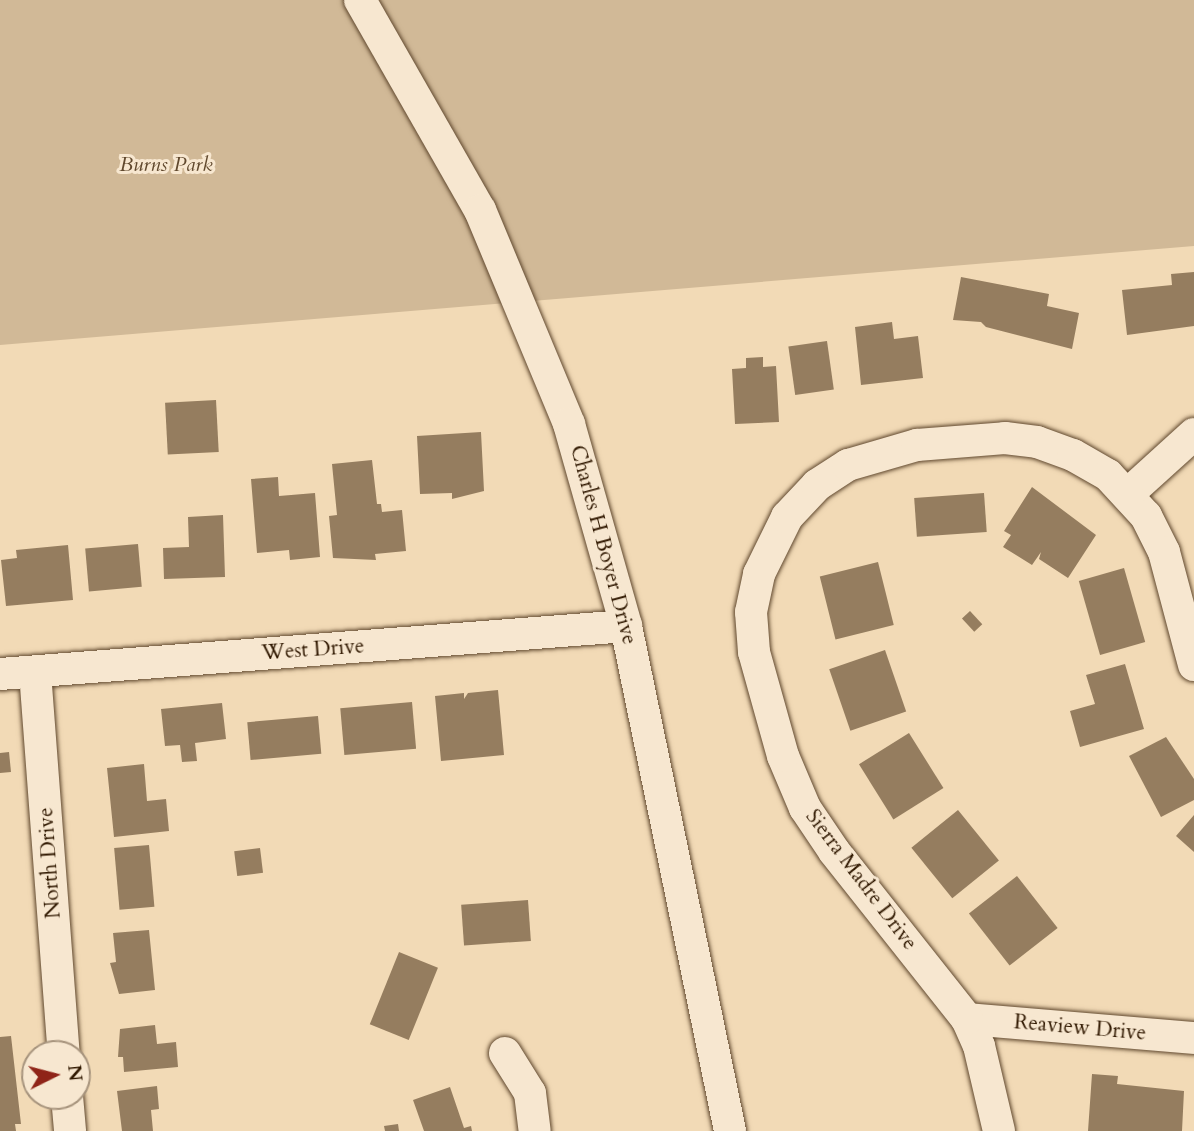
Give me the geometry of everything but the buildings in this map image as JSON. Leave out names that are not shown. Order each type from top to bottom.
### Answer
[{"type":"street","name":"Charles H Boyer Drive","points":[[360,0],[481,211],[525,308],[597,511],[626,626],[730,1131]]},
{"type":"street","points":[[1129,493],[1194,434]]},
{"type":"street","name":"Sierra Madre Drive","points":[[999,1131],[979,1046],[967,1019],[805,808],[783,756],[754,652],[751,612],[759,574],[779,530],[808,493],[870,455],[976,439],[1037,442],[1073,455],[1129,493],[1164,552],[1194,664]]},
{"type":"street","name":"West Drive","points":[[0,674],[626,626]]},
{"type":"street","name":"North Drive","points":[[35,672],[63,1040]]},
{"type":"street","name":"Reaview Drive","points":[[967,1019],[1194,1038]]},
{"type":"street","points":[[505,1053],[530,1093],[535,1131]]},
{"type":"street","points":[[68,1110],[70,1131]]},
{"type":"green space","name":"Burns Park","points":[[0,0],[1194,0],[1194,246],[0,345]]}]
